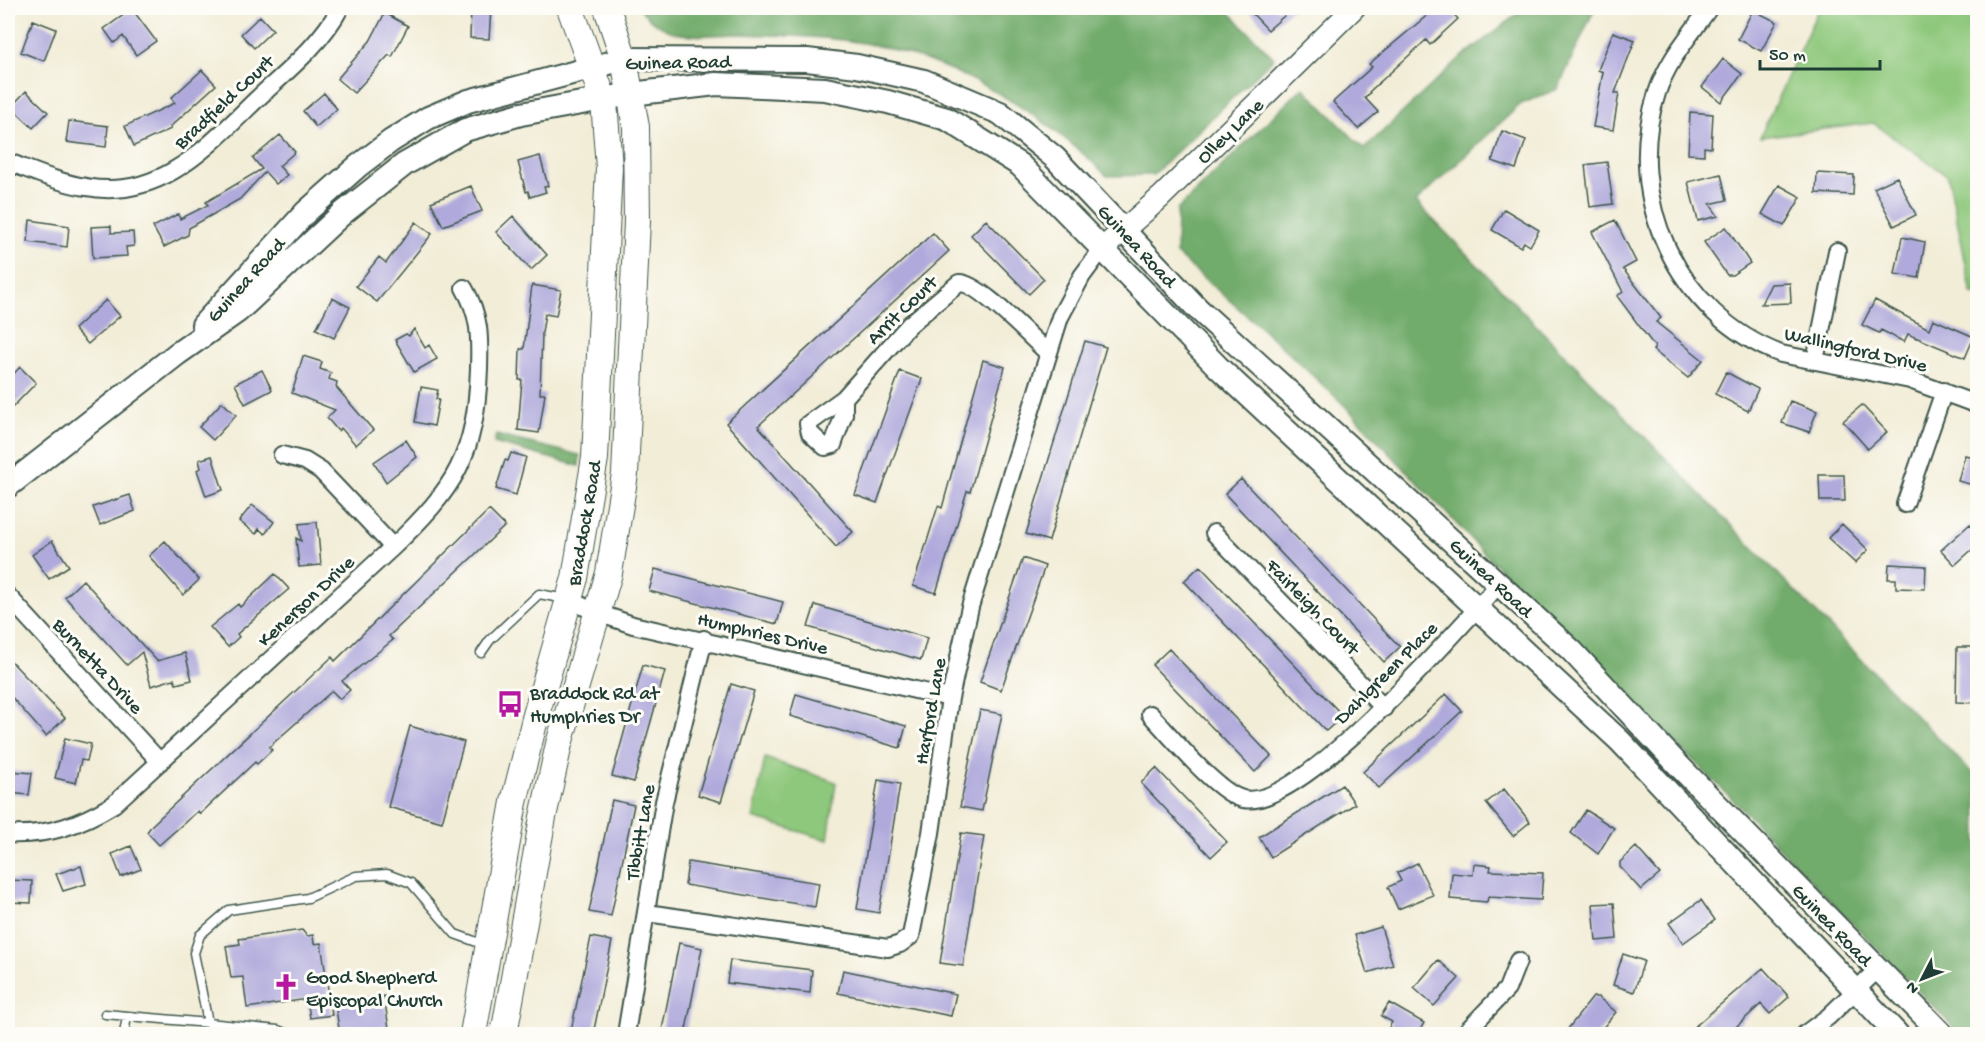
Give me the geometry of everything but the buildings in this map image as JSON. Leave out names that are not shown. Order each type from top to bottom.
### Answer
[{"type":"main road","name":"Braddock Road","points":[[473,1035],[514,802],[569,600],[595,458],[609,168],[604,101],[570,8]]},
{"type":"main road","name":"Braddock Road","points":[[505,1025],[556,754],[609,573],[626,463],[637,221],[636,127],[624,59],[607,8]]},
{"type":"main road","name":"Guinea Road","points":[[177,354],[306,212],[391,141],[428,118],[468,101],[624,59],[807,60],[857,66],[924,81],[1000,112],[1055,158],[1213,323],[1572,651],[1681,768],[1942,1035]]},
{"type":"main road","name":"Guinea Road","points":[[8,486],[177,354],[238,311],[343,213],[405,164],[465,130],[521,114],[604,101],[631,94],[716,84],[825,89],[888,102],[947,119],[1020,165],[1219,368],[1478,606],[1620,741],[1897,1035]]},
{"type":"main road","points":[[488,946],[501,960],[497,1004],[505,1025]]},
{"type":"street","name":"Bradfield Court","points":[[8,162],[70,184],[93,188],[120,189],[161,179],[199,155],[309,50],[340,8]]},
{"type":"street","name":"Olley Lane","points":[[1102,249],[1124,231],[1354,8]]},
{"type":"street","name":"Wallingford Drive","points":[[1709,8],[1671,61],[1653,107],[1647,149],[1648,177],[1658,228],[1678,270],[1715,314],[1765,348],[1815,361],[1910,380],[1977,405]]},
{"type":"street","name":"Harford Lane","points":[[647,913],[888,948],[900,945],[911,936],[931,833],[950,698],[970,607],[1060,317],[1082,276],[1102,249]]},
{"type":"street","points":[[1815,361],[1837,251]]},
{"type":"street","name":"Arrit Court","points":[[844,398],[909,325],[959,283],[966,282],[982,294],[1048,353]]},
{"type":"street","name":"Kenerson Drive","points":[[8,834],[44,833],[91,818],[114,804],[423,519],[447,489],[463,462],[472,435],[477,401],[480,332],[474,306],[464,288]]},
{"type":"street","points":[[1905,504],[1944,391]]},
{"type":"street","points":[[282,454],[305,461],[321,471],[393,548]]},
{"type":"street","name":"Fairleigh Court","points":[[1214,533],[1383,708]]},
{"type":"street","name":"Dahlgreen Place","points":[[1150,714],[1224,790],[1242,799],[1256,800],[1286,786],[1304,774],[1383,708],[1500,583]]},
{"type":"street","name":"Burnetta Drive","points":[[8,596],[159,762]]},
{"type":"street","name":"Humphries Drive","points":[[569,600],[598,614],[633,625],[704,639],[950,698]]},
{"type":"street","name":"Tibbitt Lane","points":[[626,1035],[664,802],[704,639]]},
{"type":"street","points":[[1464,1035],[1507,989],[1518,961]]},
{"type":"street","points":[[1805,1035],[1878,969]]},
{"type":"lane","points":[[482,653],[490,640],[539,594],[569,600]]},
{"type":"lane","points":[[208,1023],[194,953],[200,935],[229,910],[308,898],[356,876],[387,874],[411,883],[455,934],[488,946]]},
{"type":"lane","points":[[105,1014],[278,1030],[288,1035]]},
{"type":"lane","points":[[124,1035],[127,1016]]},
{"type":"green space","points":[[640,8],[1225,8],[1274,58],[1153,175],[1107,176],[1060,135],[1010,100],[956,72],[928,61],[859,42],[800,36],[684,34],[661,26],[651,20]]},
{"type":"green space","points":[[1525,8],[1595,8],[1558,89],[1521,104],[1416,202],[1977,778],[1977,1034],[1960,1034],[1733,800],[1483,552],[1345,406],[1268,334],[1176,254],[1177,210],[1303,87],[1364,149],[1458,60]]},
{"type":"green space","points":[[1819,8],[1977,8],[1977,295],[1972,294],[1948,176],[1873,123],[1760,137]]},
{"type":"green space","points":[[496,435],[580,455],[579,466],[494,443]]},
{"type":"green space","points":[[765,758],[836,782],[828,840],[753,818]]},
{"type":"place","name":"Braddock Rd at Humphries Dr","points":[[510,704]]},
{"type":"place","name":"Good Shepherd Episcopal Church","points":[[286,987]]}]
